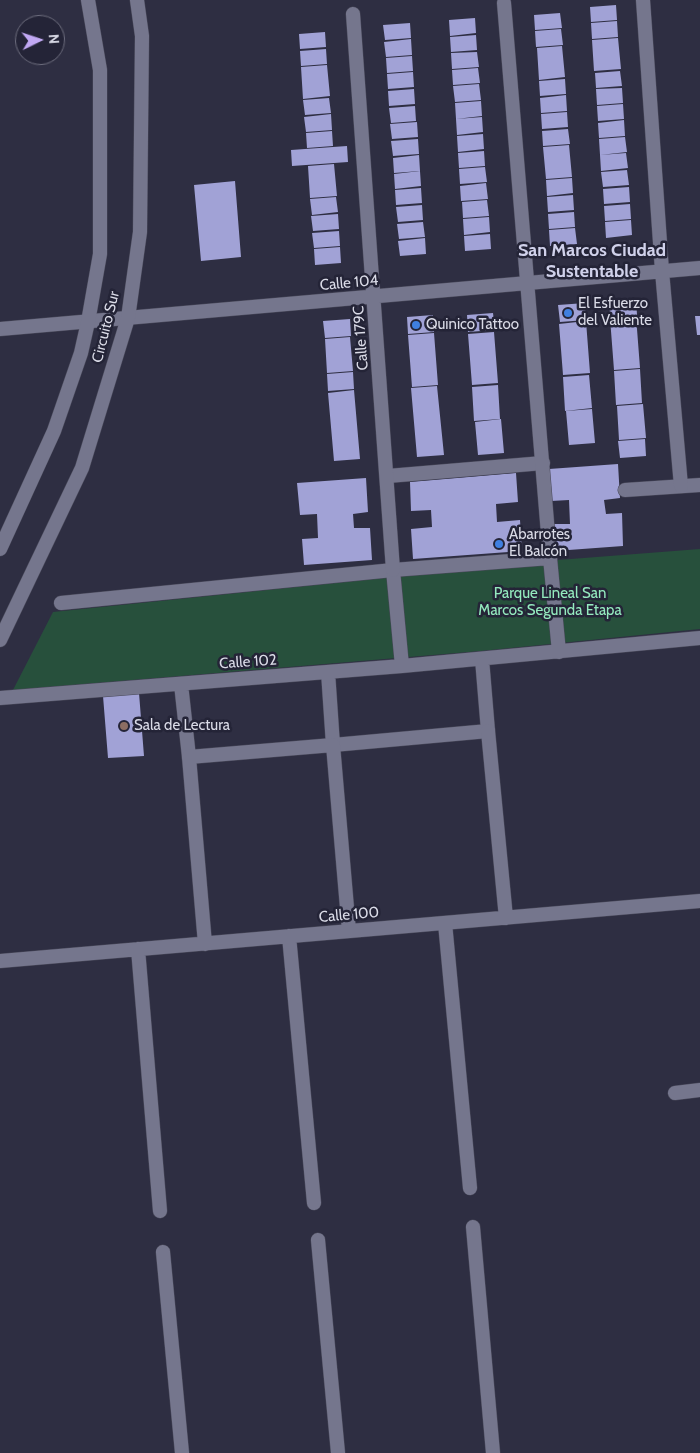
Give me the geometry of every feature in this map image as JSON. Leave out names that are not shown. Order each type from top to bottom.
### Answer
[{"type":"street","name":"Circuito Sur","points":[[0,549],[54,431],[81,354],[100,254],[100,70],[88,0]]},
{"type":"street","name":"Circuito Sur","points":[[0,640],[82,468],[128,318],[140,232],[142,36],[138,0]]},
{"type":"street","points":[[643,0],[662,272],[681,486]]},
{"type":"street","points":[[504,3],[559,652]]},
{"type":"street","name":"Calle 179C","points":[[353,14],[402,666]]},
{"type":"street","name":"Calle 104","points":[[0,329],[700,268]]},
{"type":"street","points":[[388,476],[543,462]]},
{"type":"street","points":[[625,490],[700,485]]},
{"type":"street","points":[[61,603],[394,570],[550,558]]},
{"type":"street","name":"Calle 102","points":[[0,698],[402,666],[700,638]]},
{"type":"street","points":[[482,658],[506,918]]},
{"type":"street","points":[[328,672],[350,932]]},
{"type":"street","points":[[181,684],[205,944]]},
{"type":"street","points":[[189,757],[488,731]]},
{"type":"street","name":"Calle 100","points":[[0,961],[700,901]]},
{"type":"street","points":[[445,923],[470,1188]]},
{"type":"street","points":[[289,936],[314,1203]]},
{"type":"street","points":[[138,950],[160,1211]]},
{"type":"street","points":[[675,1092],[700,1090]]},
{"type":"street","points":[[474,1227],[493,1453]]},
{"type":"street","points":[[318,1240],[338,1453]]},
{"type":"street","points":[[163,1252],[182,1453]]},
{"type":"green space","name":"Parque Lineal San Marcos Segunda Etapa","points":[[700,549],[700,629],[481,651],[13,690],[53,612],[558,560]]},
{"type":"building","points":[[616,5],[617,20],[591,22],[590,7]]},
{"type":"building","points":[[560,13],[562,28],[535,30],[534,15]]},
{"type":"building","points":[[475,18],[476,33],[450,36],[449,20]]},
{"type":"building","points":[[617,21],[618,37],[592,39],[591,23]]},
{"type":"building","points":[[410,23],[411,38],[385,40],[383,25]]},
{"type":"building","points":[[561,29],[563,45],[536,47],[535,31]]},
{"type":"building","points":[[325,32],[326,47],[300,49],[299,34]]},
{"type":"building","points":[[476,35],[477,50],[451,52],[450,37]]},
{"type":"building","points":[[618,38],[621,69],[594,71],[592,40]]},
{"type":"building","points":[[411,39],[412,55],[386,57],[384,42]]},
{"type":"building","points":[[562,46],[565,77],[539,80],[537,48]]},
{"type":"building","points":[[326,49],[327,64],[301,66],[300,51]]},
{"type":"building","points":[[477,52],[479,67],[452,69],[451,53]]},
{"type":"building","points":[[412,56],[413,71],[387,73],[386,58]]},
{"type":"building","points":[[327,65],[330,96],[303,99],[301,67]]},
{"type":"building","points":[[478,68],[480,83],[453,85],[452,70]]},
{"type":"building","points":[[620,71],[622,86],[596,88],[595,73]]},
{"type":"building","points":[[413,72],[414,87],[388,89],[387,74]]},
{"type":"building","points":[[565,79],[566,94],[540,96],[539,81]]},
{"type":"building","points":[[479,84],[481,100],[455,102],[453,86]]},
{"type":"building","points":[[622,88],[623,103],[597,105],[596,89]]},
{"type":"building","points":[[414,89],[415,104],[389,106],[388,91]]},
{"type":"building","points":[[566,95],[567,111],[541,113],[540,98]]},
{"type":"building","points":[[329,98],[331,113],[305,115],[303,100]]},
{"type":"building","points":[[481,101],[482,116],[456,119],[455,103]]},
{"type":"building","points":[[623,104],[624,119],[598,121],[597,106]]},
{"type":"building","points":[[415,106],[416,121],[391,123],[389,108]]},
{"type":"building","points":[[567,112],[568,127],[542,129],[541,114]]},
{"type":"building","points":[[331,114],[332,130],[306,132],[304,117]]},
{"type":"building","points":[[482,117],[483,132],[457,135],[456,119]]},
{"type":"building","points":[[624,120],[625,136],[599,138],[598,123]]},
{"type":"building","points":[[417,122],[418,137],[392,139],[390,124]]},
{"type":"building","points":[[568,129],[570,144],[543,146],[542,131]]},
{"type":"building","points":[[332,131],[333,146],[307,148],[306,133]]},
{"type":"building","points":[[483,134],[484,149],[458,152],[457,136]]},
{"type":"building","points":[[625,137],[627,152],[600,155],[599,139]]},
{"type":"building","points":[[418,139],[419,154],[393,156],[391,141]]},
{"type":"building","points":[[569,145],[572,177],[546,179],[543,147]]},
{"type":"building","points":[[347,146],[348,162],[292,166],[291,150]]},
{"type":"building","points":[[484,151],[485,166],[459,168],[458,153]]},
{"type":"building","points":[[626,153],[628,168],[601,171],[600,155]]},
{"type":"building","points":[[419,155],[420,171],[394,173],[393,158]]},
{"type":"building","points":[[334,164],[337,196],[310,198],[308,166]]},
{"type":"building","points":[[485,167],[487,182],[460,184],[459,169]]},
{"type":"building","points":[[627,170],[629,185],[603,187],[601,172]]},
{"type":"building","points":[[420,171],[421,186],[395,189],[394,174]]},
{"type":"building","points":[[572,178],[573,193],[547,196],[546,180]]},
{"type":"building","points":[[235,181],[241,257],[201,261],[194,185]]},
{"type":"building","points":[[486,183],[488,199],[461,201],[460,186]]},
{"type":"building","points":[[629,187],[630,202],[604,204],[603,189]]},
{"type":"building","points":[[421,188],[422,203],[396,205],[395,190]]},
{"type":"building","points":[[573,195],[574,210],[548,212],[547,197]]},
{"type":"building","points":[[336,197],[338,212],[312,215],[310,199]]},
{"type":"building","points":[[487,200],[489,216],[463,218],[462,202]]},
{"type":"building","points":[[630,204],[631,219],[605,221],[604,206]]},
{"type":"building","points":[[422,205],[423,220],[398,222],[396,207]]},
{"type":"building","points":[[574,212],[575,227],[549,229],[548,214]]},
{"type":"building","points":[[338,214],[339,229],[313,231],[311,216]]},
{"type":"building","points":[[489,217],[490,232],[464,235],[463,219]]},
{"type":"building","points":[[631,220],[632,235],[606,238],[605,222]]},
{"type":"building","points":[[423,222],[425,237],[399,239],[397,224]]},
{"type":"building","points":[[575,228],[577,244],[550,246],[549,230]]},
{"type":"building","points":[[339,231],[340,246],[314,248],[312,233]]},
{"type":"building","points":[[490,234],[491,249],[465,251],[464,236]]},
{"type":"building","points":[[425,238],[426,254],[400,256],[398,241]]},
{"type":"building","points":[[340,247],[341,263],[315,265],[314,249]]},
{"type":"building","points":[[636,298],[637,315],[610,317],[609,300]]},
{"type":"building","points":[[585,303],[586,320],[560,322],[558,305]]},
{"type":"building","points":[[493,313],[495,330],[468,332],[467,315]]},
{"type":"building","points":[[433,315],[434,332],[408,334],[407,317]]},
{"type":"building","points":[[636,316],[640,368],[614,370],[610,318]]},
{"type":"building","points":[[695,316],[700,316],[700,335],[697,335]]},
{"type":"building","points":[[350,319],[351,336],[325,338],[323,321]]},
{"type":"building","points":[[586,321],[590,373],[563,375],[559,324]]},
{"type":"building","points":[[494,332],[498,383],[472,385],[468,334]]},
{"type":"building","points":[[434,333],[438,385],[412,387],[408,335]]},
{"type":"building","points":[[350,337],[353,371],[327,373],[325,339]]},
{"type":"building","points":[[640,369],[642,403],[616,405],[614,371]]},
{"type":"building","points":[[353,372],[354,389],[328,391],[327,374]]},
{"type":"building","points":[[589,375],[592,408],[565,411],[563,377]]},
{"type":"building","points":[[498,385],[500,419],[474,421],[472,387]]},
{"type":"building","points":[[437,386],[444,455],[417,457],[411,388]]},
{"type":"building","points":[[354,390],[360,459],[334,461],[328,393]]},
{"type":"building","points":[[643,404],[646,438],[619,440],[617,406]]},
{"type":"building","points":[[592,409],[595,443],[569,445],[566,411]]},
{"type":"building","points":[[501,419],[504,453],[478,455],[475,422]]},
{"type":"building","points":[[645,439],[646,456],[620,458],[618,441]]},
{"type":"building","points":[[618,464],[620,498],[604,500],[606,514],[622,513],[623,546],[555,551],[553,524],[570,524],[569,500],[551,501],[549,469]]},
{"type":"building","points":[[516,473],[518,502],[496,504],[497,522],[520,520],[522,551],[413,559],[411,529],[432,527],[431,510],[411,511],[410,482]]},
{"type":"building","points":[[366,478],[368,512],[353,514],[354,528],[370,528],[372,560],[304,565],[302,539],[318,538],[317,514],[300,515],[297,483]]},
{"type":"building","name":"Sala de Lectura","points":[[139,693],[144,756],[108,758],[103,696]]},
{"type":"place","name":"El Esfuerzo del Valiente","points":[[568,313]]},
{"type":"place","name":"Quinico Tattoo","points":[[416,325]]},
{"type":"place","name":"Abarrotes El Balcón","points":[[499,544]]},
{"type":"place","name":"Sala de Lectura","points":[[124,726]]},
{"type":"district","name":"San Marcos Ciudad Sustentable","points":[[592,261]]}]
